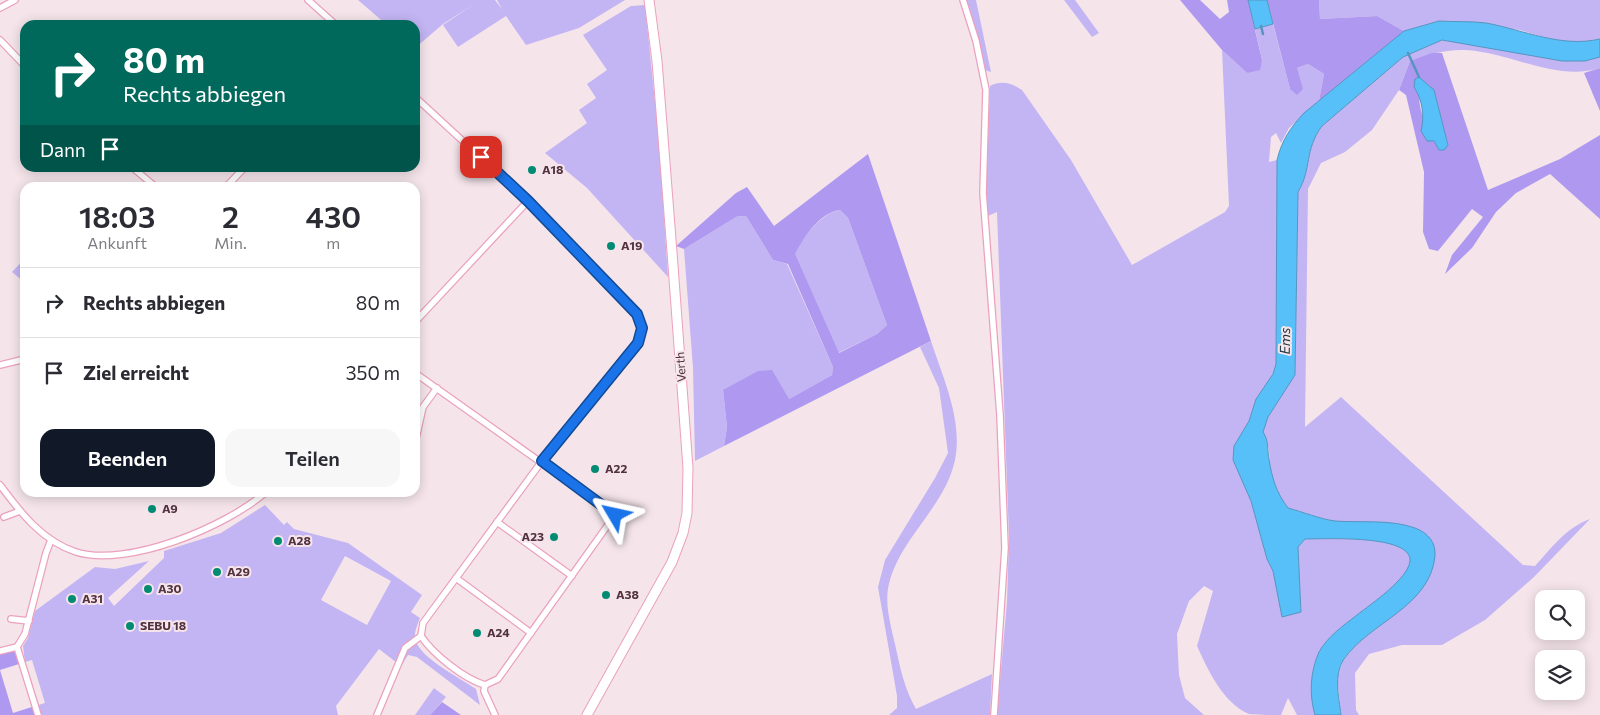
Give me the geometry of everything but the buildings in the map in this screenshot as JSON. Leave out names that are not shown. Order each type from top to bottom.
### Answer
[{"type":"street","points":[[0,8],[15,0]]},
{"type":"street","points":[[308,0],[330,20]]},
{"type":"street","name":"Verth","points":[[588,713],[672,562],[687,513],[688,468],[657,62],[649,0]]},
{"type":"street","points":[[963,0],[976,41],[986,90],[983,193],[1000,415],[1005,548],[994,715]]},
{"type":"street","points":[[0,40],[20,61]]},
{"type":"street","points":[[420,102],[528,201],[637,314],[642,328],[638,343],[542,461],[423,623],[421,636],[429,649],[474,682],[485,685],[498,678],[615,515],[542,461],[420,376]]},
{"type":"street","points":[[139,172],[150,182]]},
{"type":"street","points":[[231,182],[240,172]]},
{"type":"street","points":[[420,317],[528,201]]},
{"type":"street","points":[[0,365],[20,360]]},
{"type":"street","points":[[420,420],[423,407],[437,388]]},
{"type":"street","points":[[0,485],[32,525],[51,540],[75,552],[115,557],[194,534],[229,518],[259,497]]},
{"type":"street","points":[[4,517],[20,511]]},
{"type":"street","points":[[497,522],[572,576]]},
{"type":"street","points":[[0,651],[17,647],[25,634],[51,540]]},
{"type":"street","points":[[456,578],[531,633]]},
{"type":"street","points":[[11,619],[29,621]]},
{"type":"street","points":[[377,715],[405,648],[421,636]]},
{"type":"street","points":[[17,647],[38,715]]},
{"type":"street","points":[[485,685],[484,691],[495,715]]},
{"type":"shaded area","points":[[358,0],[495,0],[502,9],[497,0],[625,0],[579,28],[526,45],[506,16],[458,47],[443,25],[474,4],[443,24],[420,44],[420,20],[381,20]]},
{"type":"shaded area","points":[[963,0],[976,0],[991,72],[982,69]]},
{"type":"shaded area","points":[[1064,0],[1075,0],[1099,33],[1092,37]]},
{"type":"shaded area","points":[[1180,0],[1200,0],[1220,19],[1229,12],[1227,0],[1248,0],[1262,60],[1260,70],[1247,73],[1222,50]]},
{"type":"shaded area","points":[[1267,0],[1319,0],[1320,19],[1377,16],[1404,31],[1319,101],[1324,74],[1308,64],[1297,68],[1303,89],[1297,95],[1290,89]]},
{"type":"shaded area","points":[[1319,0],[1600,0],[1600,39],[1585,42],[1560,42],[1520,30],[1439,21],[1404,31],[1377,16],[1320,19]]},
{"type":"shaded area","points":[[645,5],[659,141],[668,277],[587,188],[545,153],[587,123],[579,110],[596,98],[587,84],[607,70],[583,35],[631,6]]},
{"type":"shaded area","points":[[1273,24],[1290,89],[1297,68],[1308,64],[1324,74],[1319,101],[1289,128],[1281,143],[1276,133],[1271,137],[1269,162],[1277,160],[1276,364],[1273,374],[1256,399],[1249,421],[1234,446],[1233,460],[1251,501],[1267,559],[1273,570],[1282,617],[1301,612],[1298,547],[1305,539],[1365,540],[1397,546],[1407,552],[1410,561],[1408,568],[1388,591],[1341,627],[1322,647],[1312,675],[1311,692],[1315,715],[1297,715],[1288,698],[1281,715],[1249,714],[1231,702],[1224,694],[1211,675],[1197,646],[1213,591],[1204,586],[1189,601],[1177,634],[1179,675],[1185,698],[1204,715],[997,715],[1007,602],[1009,538],[997,212],[988,216],[986,195],[990,86],[1006,83],[1022,90],[1071,160],[1132,265],[1225,212],[1229,206],[1222,50],[1247,73],[1262,60],[1255,29]]},
{"type":"shaded area","points":[[1442,40],[1585,61],[1600,57],[1600,68],[1583,71],[1550,69],[1482,52],[1465,50],[1444,51],[1410,61],[1399,90],[1372,130],[1345,152],[1321,163],[1308,189],[1305,427],[1341,397],[1523,565],[1535,566],[1574,527],[1590,519],[1534,577],[1485,620],[1442,645],[1402,645],[1369,654],[1355,673],[1356,710],[1359,715],[1341,715],[1337,677],[1343,661],[1429,536],[1418,530],[1406,527],[1333,521],[1288,508],[1274,486],[1268,443],[1263,432],[1268,417],[1295,375],[1298,192],[1305,175],[1310,151],[1316,135],[1322,126],[1403,57]]},
{"type":"shaded area","points":[[1432,53],[1442,53],[1488,190],[1560,159],[1600,135],[1600,219],[1550,174],[1516,193],[1496,212],[1472,248],[1445,274],[1452,255],[1483,217],[1472,209],[1438,251],[1429,249],[1423,232],[1424,172],[1406,95],[1399,90],[1410,61]],"holes":[[[1434,90],[1448,145],[1439,149],[1435,143],[1423,116],[1419,95]]]},
{"type":"shaded area","points":[[1600,68],[1600,111],[1584,73]]},
{"type":"shaded area","points":[[868,154],[931,341],[724,446],[727,427],[723,390],[758,371],[772,370],[789,399],[832,375],[833,367],[788,264],[773,260],[746,216],[738,216],[684,249],[676,246],[736,193],[747,187],[774,226]],"holes":[[[840,210],[848,218],[887,325],[877,334],[839,353],[795,254],[808,233],[825,216]]]},
{"type":"shaded area","points":[[840,210],[848,218],[887,325],[877,334],[838,353],[794,254],[807,234],[819,221],[832,212]]},
{"type":"shaded area","points":[[738,216],[746,216],[773,260],[787,264],[833,367],[832,375],[789,399],[723,390],[727,427],[724,446],[695,461],[693,368],[684,249]]},
{"type":"shaded area","points":[[20,263],[20,279],[12,272]]},
{"type":"shaded area","points":[[931,341],[946,384],[954,415],[957,445],[955,460],[950,477],[942,493],[912,537],[895,567],[888,591],[889,614],[903,677],[916,709],[992,674],[990,715],[889,715],[897,708],[897,696],[878,587],[885,560],[948,453],[939,388],[920,347]]},
{"type":"shaded area","points":[[265,505],[284,525],[287,522],[294,529],[348,543],[422,595],[411,612],[420,618],[415,634],[417,644],[435,663],[476,689],[480,705],[417,657],[408,655],[401,666],[379,649],[336,706],[338,715],[38,715],[35,706],[45,703],[32,660],[25,662],[23,646],[28,638],[35,611],[95,567],[115,569],[149,561],[108,598],[114,606],[164,558],[164,551],[221,533]],"holes":[[[345,556],[391,581],[367,625],[321,600]]]},
{"type":"shaded area","points":[[13,648],[19,664],[0,670],[0,651]]},
{"type":"shaded area","points":[[0,670],[13,713],[35,706],[38,715],[0,715]]},
{"type":"shaded area","points":[[434,688],[446,697],[430,715],[415,715]]},
{"type":"shaded area","points":[[442,702],[461,715],[430,715]]},
{"type":"water","points":[[1248,0],[1267,0],[1273,24],[1255,29]]},
{"type":"water","name":"Ems","points":[[1439,21],[1486,23],[1557,40],[1585,41],[1600,39],[1600,57],[1585,61],[1562,61],[1442,40],[1403,57],[1322,126],[1316,135],[1310,151],[1305,175],[1298,192],[1295,375],[1268,417],[1263,432],[1267,442],[1273,479],[1280,496],[1288,508],[1335,521],[1386,522],[1415,528],[1424,533],[1433,542],[1435,556],[1431,574],[1411,601],[1368,634],[1344,659],[1338,679],[1341,715],[1315,715],[1311,684],[1319,652],[1326,641],[1336,632],[1396,583],[1408,568],[1410,561],[1407,552],[1397,546],[1382,542],[1347,539],[1305,539],[1298,547],[1301,612],[1282,617],[1273,571],[1267,559],[1251,501],[1233,460],[1234,446],[1249,421],[1256,399],[1273,374],[1276,364],[1277,160],[1287,135],[1304,113],[1404,31]]},
{"type":"water","points":[[1419,77],[1434,90],[1448,145],[1444,150],[1439,150],[1434,141],[1427,141],[1421,131],[1422,108],[1414,87],[1415,79]]},
{"type":"waterway","points":[[1261,26],[1263,34]]},
{"type":"waterway","points":[[1408,53],[1419,77]]},
{"type":"place","name":"A18","points":[[532,170]]},
{"type":"place","name":"A19","points":[[611,246]]},
{"type":"place","name":"A22","points":[[595,469]]},
{"type":"place","name":"A9","points":[[152,509]]},
{"type":"place","name":"A23","points":[[554,537]]},
{"type":"place","name":"A28","points":[[278,541]]},
{"type":"place","name":"A29","points":[[217,572]]},
{"type":"place","name":"A30","points":[[148,589]]},
{"type":"place","name":"A38","points":[[606,595]]},
{"type":"place","name":"A31","points":[[72,599]]},
{"type":"place","name":"SEBU 18","points":[[130,626]]},
{"type":"place","name":"A24","points":[[477,633]]},
{"type":"route","points":[[481,157],[528,201],[637,314],[642,328],[638,343],[542,461],[615,515]]}]
